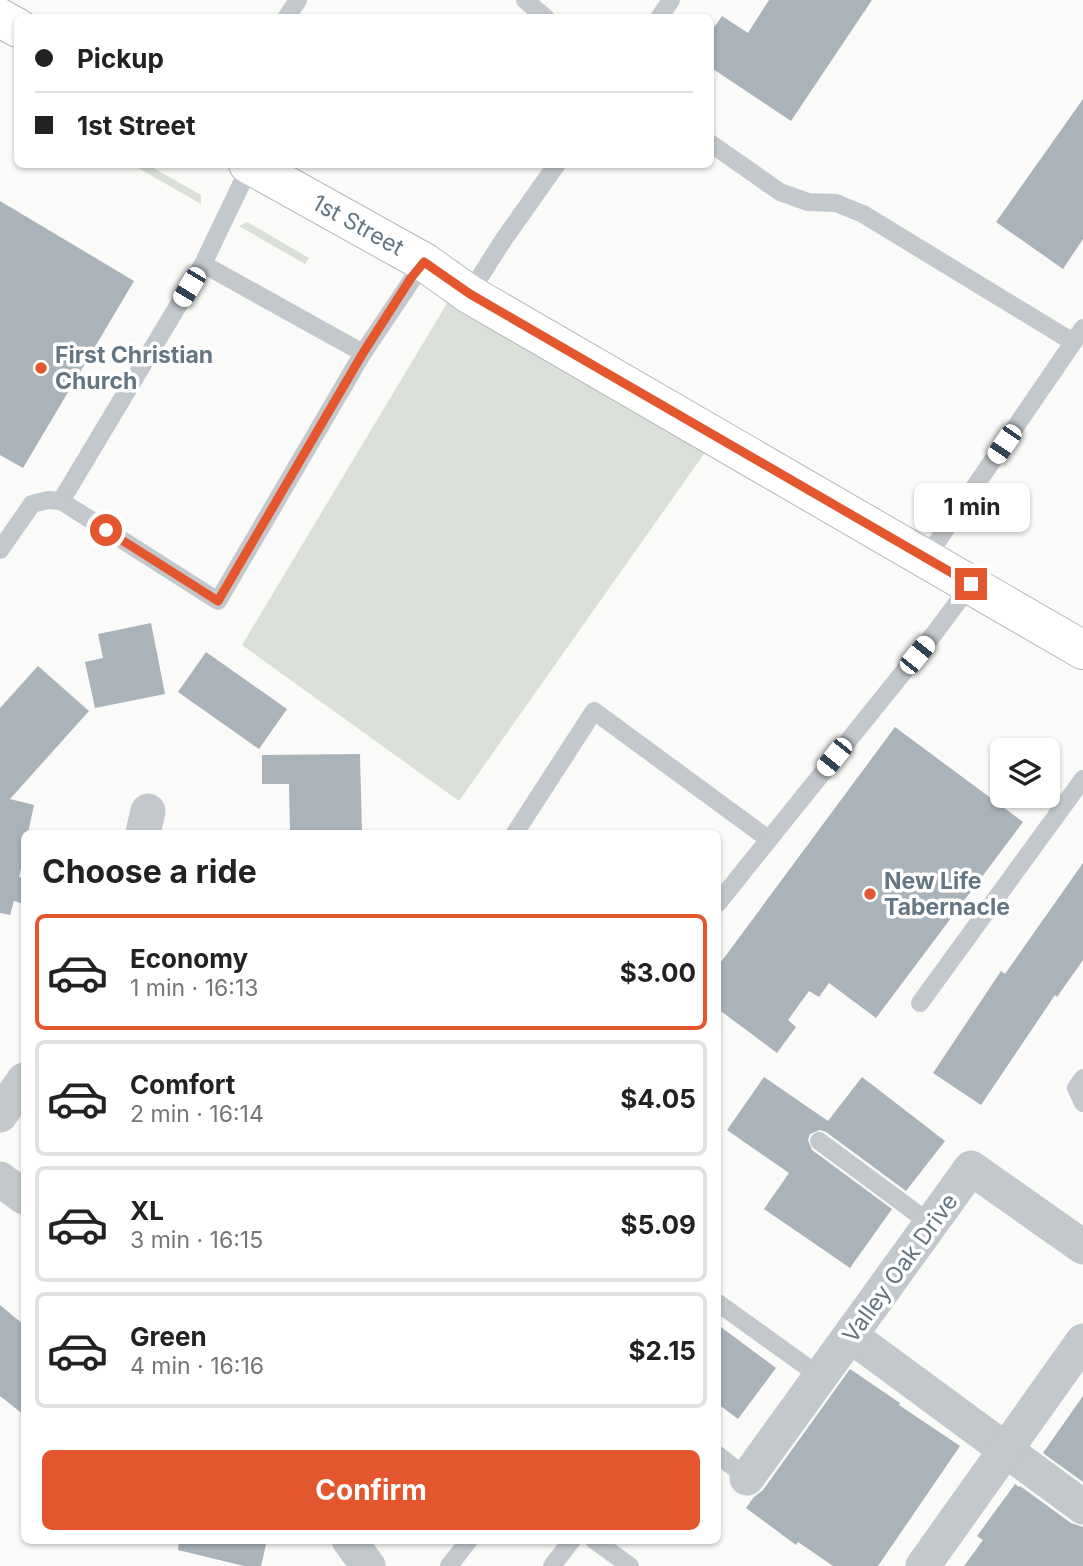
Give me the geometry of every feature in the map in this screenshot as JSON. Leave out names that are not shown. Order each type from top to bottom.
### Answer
[{"type":"main road","name":"1st Street","points":[[254,168],[424,262],[470,294],[971,584],[1079,640]]},
{"type":"street","points":[[0,1115],[21,1084]]},
{"type":"street","name":"Valley Oak Drive","points":[[747,1478],[971,1168],[1083,1247]]},
{"type":"street","points":[[0,1179],[21,1195]]},
{"type":"street","points":[[851,1336],[1083,1507]]},
{"type":"street","points":[[923,1566],[1083,1341]]},
{"type":"street","points":[[352,1544],[368,1566]]},
{"type":"lane","points":[[525,0],[541,14]]},
{"type":"lane","points":[[714,146],[780,192],[808,202],[836,203],[863,214],[1078,335],[926,558]]},
{"type":"lane","points":[[61,501],[203,264],[248,168]]},
{"type":"lane","points":[[470,294],[504,239],[554,168]]},
{"type":"lane","points":[[0,550],[32,505],[48,500],[61,501],[218,601],[363,353],[424,262]]},
{"type":"lane","points":[[203,264],[363,353]]},
{"type":"lane","points":[[721,899],[971,584]]},
{"type":"lane","points":[[517,830],[594,711],[767,838]]},
{"type":"lane","points":[[920,1003],[1083,779]]},
{"type":"lane","points":[[1083,1078],[1076,1088],[1083,1103]]},
{"type":"lane","points":[[819,1141],[931,1224]]},
{"type":"lane","points":[[721,1305],[821,1377]]},
{"type":"lane","points":[[721,1457],[747,1478]]},
{"type":"lane","points":[[450,1566],[466,1544]]},
{"type":"lane","points":[[552,1566],[569,1544]]},
{"type":"lane","points":[[600,1544],[630,1566]]},
{"type":"shaded area","points":[[138,168],[153,168],[201,195],[201,204]]},
{"type":"shaded area","points":[[247,222],[309,258],[305,264],[239,226]]},
{"type":"shaded area","points":[[449,300],[706,451],[459,801],[242,645]]},
{"type":"building","points":[[769,0],[872,0],[791,121],[714,70],[714,27],[722,16],[748,33]]},
{"type":"building","points":[[1083,99],[1083,239],[1063,269],[996,222]]},
{"type":"building","name":"First Christian Church","points":[[0,201],[134,281],[23,468],[0,455]]},
{"type":"building","points":[[151,623],[165,694],[95,708],[85,662],[103,658],[98,634]]},
{"type":"building","points":[[206,652],[287,709],[259,749],[178,692]]},
{"type":"building","points":[[38,666],[89,711],[10,799],[34,805],[29,830],[21,830],[21,903],[14,901],[10,915],[0,913],[0,708]]},
{"type":"building","name":"New Life Tabernacle","points":[[895,727],[990,798],[990,808],[1004,808],[1023,822],[876,1018],[829,983],[819,997],[809,991],[788,1020],[796,1027],[777,1053],[721,1011],[721,962]]},
{"type":"building","points":[[360,754],[362,830],[290,830],[289,784],[262,784],[262,755]]},
{"type":"building","points":[[1083,863],[1083,960],[1057,997],[1055,995],[981,1105],[933,1073],[1001,971],[1005,974]]},
{"type":"building","points":[[764,1077],[828,1121],[862,1077],[945,1141],[906,1191],[826,1132],[820,1130],[810,1134],[808,1140],[812,1150],[892,1209],[850,1268],[764,1209],[789,1173],[727,1130]]},
{"type":"building","points":[[0,1305],[21,1322],[21,1413],[0,1396]]},
{"type":"building","points":[[721,1327],[776,1368],[738,1419],[721,1406]]},
{"type":"building","points":[[850,1369],[960,1446],[878,1566],[833,1566],[798,1542],[796,1545],[746,1508],[763,1490]]},
{"type":"building","points":[[1083,1396],[1083,1482],[1043,1453]]},
{"type":"building","points":[[1015,1484],[1071,1523],[1083,1527],[1083,1566],[964,1566],[983,1540],[977,1536]]},
{"type":"building","points":[[179,1544],[266,1544],[261,1566],[244,1566],[178,1550]]},
{"type":"place","name":"First Christian Church","points":[[41,368]]},
{"type":"place","name":"New Life Tabernacle","points":[[870,894]]},
{"type":"route","points":[[106,530],[218,601],[363,353],[424,262],[470,294],[971,584]]}]
